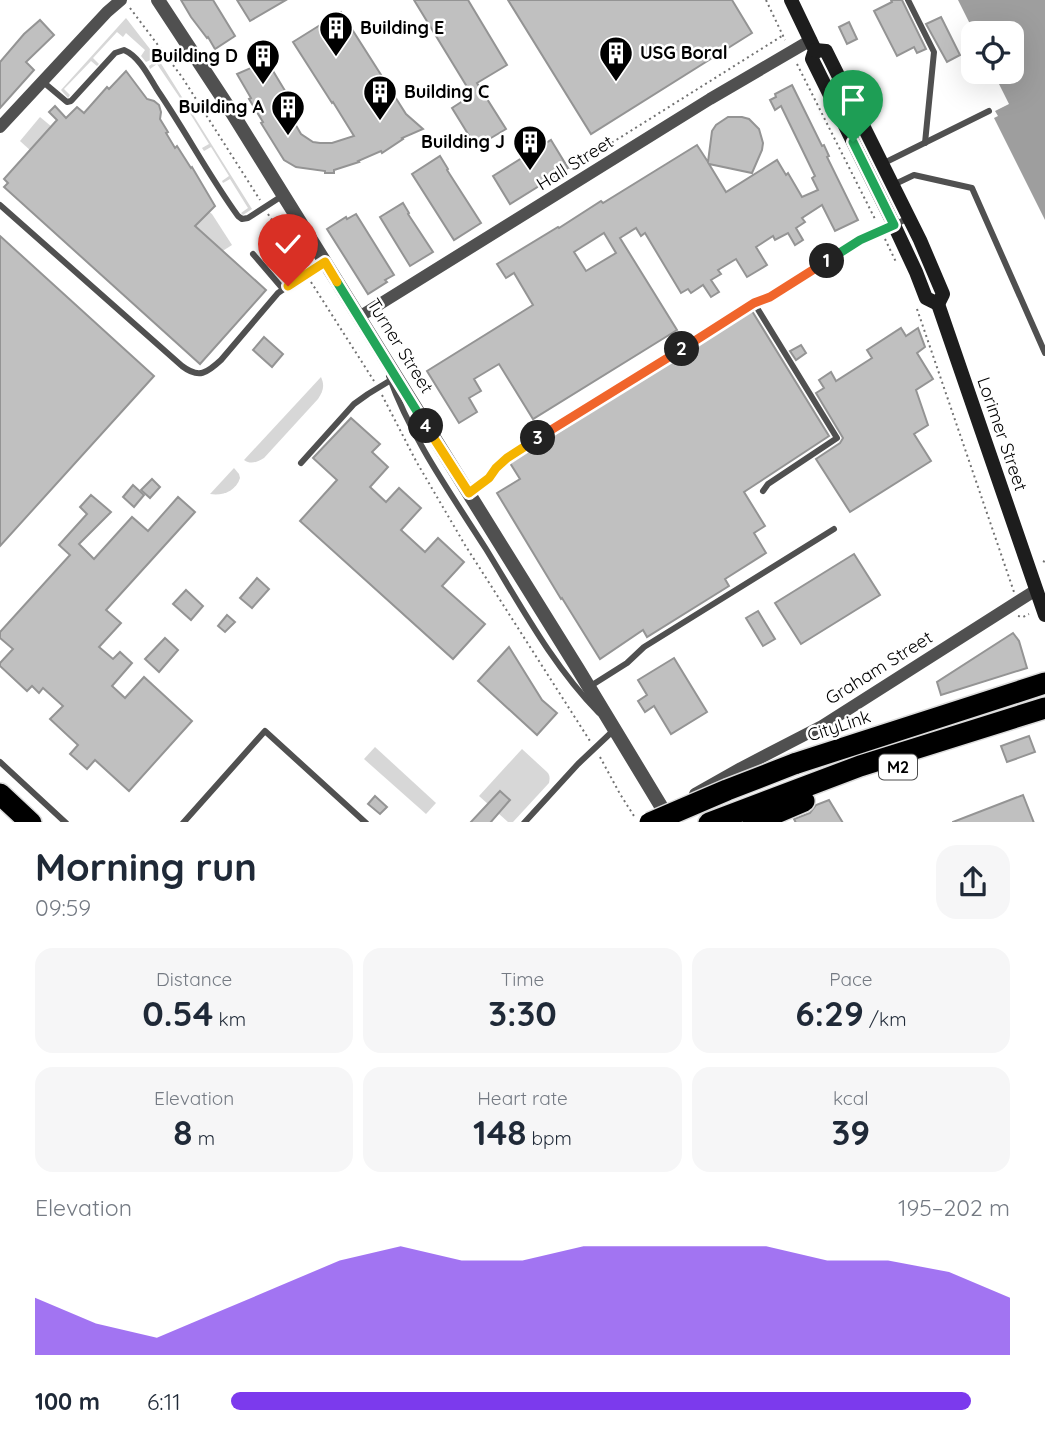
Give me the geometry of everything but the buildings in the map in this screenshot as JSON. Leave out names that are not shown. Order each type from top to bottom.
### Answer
[{"type":"highway","name":"CityLink","points":[[662,819],[783,768],[1045,683]]},
{"type":"highway","name":"M2","points":[[709,822],[860,766],[1045,708]]},
{"type":"highway","name":"M2","points":[[753,822],[865,778],[1045,719]]},
{"type":"highway","points":[[0,794],[31,822]]},
{"type":"main road","name":"Lorimer Street","points":[[791,0],[813,45],[812,59],[888,228],[916,272],[926,298],[938,304],[1040,587],[1045,615]]},
{"type":"main road","name":"Lorimer Street","points":[[813,45],[826,51],[909,218],[943,294],[938,304]]},
{"type":"street","points":[[0,127],[107,12],[123,0]]},
{"type":"street","name":"Turner Street","points":[[158,0],[207,73],[589,687],[662,819]]},
{"type":"street","name":"Hall Street","points":[[359,317],[710,99],[791,51],[813,45]]},
{"type":"street","name":"Graham Street","points":[[662,819],[740,768],[821,726],[1040,587]]},
{"type":"lane","points":[[908,0],[934,52],[925,143]]},
{"type":"lane","points":[[42,81],[69,102],[116,52],[124,50],[140,64],[238,216],[246,219],[283,195]]},
{"type":"lane","points":[[882,164],[989,111]]},
{"type":"lane","points":[[893,185],[914,175],[972,188],[1045,353]]},
{"type":"lane","points":[[0,205],[191,372],[198,374],[212,368],[221,360],[283,289],[325,262]]},
{"type":"lane","points":[[469,493],[489,478],[507,458],[754,303],[770,297],[860,240],[909,218]]},
{"type":"lane","points":[[253,254],[283,289]]},
{"type":"lane","points":[[754,303],[837,438],[768,484],[763,491]]},
{"type":"lane","points":[[381,353],[404,415],[552,656],[577,689],[614,729],[524,822]]},
{"type":"lane","points":[[301,463],[354,404],[391,380]]},
{"type":"lane","points":[[589,687],[627,663],[644,647],[834,529]]},
{"type":"lane","points":[[183,822],[265,731],[366,822]]},
{"type":"lane","points":[[0,762],[66,822]]},
{"type":"path","points":[[123,0],[182,77],[378,387],[416,461],[465,545],[606,765],[620,794],[639,822]]},
{"type":"path","points":[[766,0],[888,228],[897,263]]},
{"type":"path","points":[[570,169],[783,36]]},
{"type":"path","points":[[915,302],[1017,601]]},
{"type":"shaded area","points":[[958,0],[1045,0],[1045,220],[994,118],[998,116],[995,111],[1009,104],[999,84],[1024,84],[1024,21],[968,21]]},
{"type":"shaded area","points":[[126,18],[160,62],[252,209],[243,215],[241,213],[248,208],[230,179],[223,183],[229,176],[211,147],[204,151],[202,148],[209,144],[186,107],[179,111],[184,104],[157,64],[150,69],[149,66],[155,62],[153,59],[146,62],[141,56],[145,50],[126,33],[123,37],[117,32],[93,58],[99,64],[97,66],[91,61],[64,89],[70,95],[68,98],[61,90]]},
{"type":"shaded area","points":[[40,117],[52,127],[31,151],[20,141]]},
{"type":"shaded area","points":[[208,211],[232,245],[221,252],[194,227]]},
{"type":"shaded area","points":[[321,377],[323,388],[318,399],[264,458],[254,462],[244,460]]},
{"type":"shaded area","points":[[234,468],[240,478],[235,486],[224,493],[210,494]]},
{"type":"shaded area","points":[[375,747],[436,803],[426,814],[364,759]]},
{"type":"shaded area","points":[[522,749],[548,773],[549,783],[513,822],[508,822],[479,796]]},
{"type":"place","name":"Building E","points":[[336,58]]},
{"type":"place","name":"USG Boral","points":[[616,83]]},
{"type":"place","name":"Building D","points":[[263,86]]},
{"type":"place","name":"Building C","points":[[380,122]]},
{"type":"place","name":"Building A","points":[[288,137]]},
{"type":"place","name":"Building J","points":[[530,172]]},
{"type":"route","points":[[288,286],[325,262],[469,493],[483,484],[507,458],[754,303],[770,297],[860,240],[894,225],[853,142]]}]
